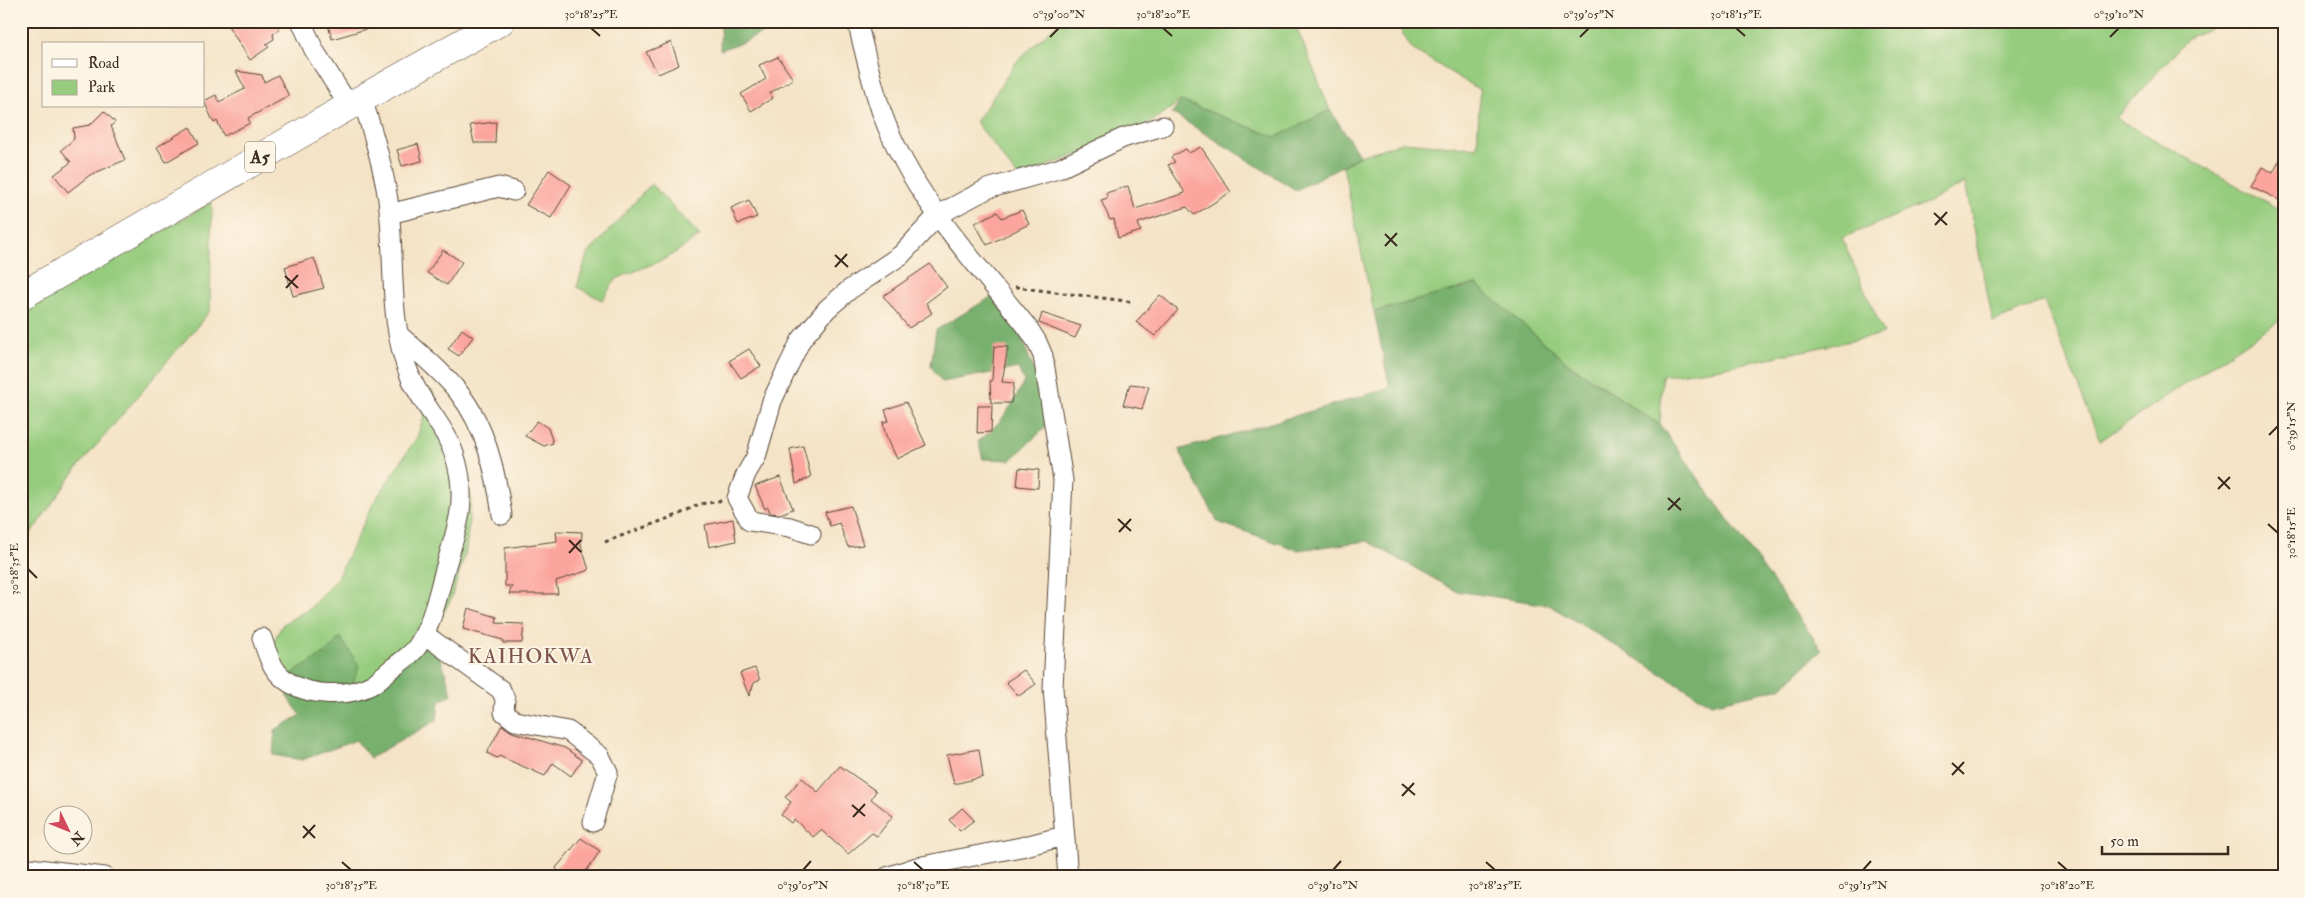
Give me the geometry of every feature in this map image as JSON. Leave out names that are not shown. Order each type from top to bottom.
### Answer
[{"type":"highway","name":"A5","points":[[21,296],[356,102],[501,21]]},
{"type":"street","points":[[262,638],[269,658],[279,674],[297,687],[318,692],[342,692],[354,691],[372,684],[406,658],[416,648],[424,634],[434,610],[461,502],[461,486],[452,446],[442,428],[425,406],[410,377],[398,334],[389,214],[378,149],[356,102],[314,50],[301,21]]},
{"type":"street","points":[[857,21],[884,117],[910,172],[938,215],[1028,328],[1038,342],[1043,356],[1063,480],[1053,688],[1060,756],[1068,877]]},
{"type":"street","points":[[811,534],[790,527],[750,521],[738,498],[746,474],[756,457],[772,401],[801,340],[827,309],[849,290],[901,255],[938,215],[987,189],[1058,168],[1123,138],[1163,126]]},
{"type":"street","points":[[389,214],[499,187],[514,191]]},
{"type":"street","points":[[398,334],[455,388],[479,424],[497,482],[502,515]]},
{"type":"street","points":[[424,634],[501,690],[504,699],[504,712],[515,721],[568,731],[600,756],[608,772],[593,822]]},
{"type":"street","points":[[887,877],[917,866],[976,856],[1064,836]]},
{"type":"street","points":[[21,867],[105,877]]},
{"type":"path","points":[[992,284],[1134,302]]},
{"type":"path","points":[[605,542],[680,514],[699,504],[738,498]]},
{"type":"green space","points":[[721,21],[786,21],[746,41],[720,50]]},
{"type":"green space","points":[[1060,21],[1294,21],[1330,110],[1276,137],[1181,101],[1137,132],[1018,177],[976,122],[1017,61]]},
{"type":"green space","points":[[1395,21],[2226,21],[2188,38],[2116,118],[2284,212],[2284,317],[2100,441],[2044,301],[1993,322],[1965,183],[1929,202],[1842,238],[1884,334],[1716,369],[1662,376],[1660,425],[1565,361],[1476,284],[1374,312],[1343,166],[1360,156],[1403,142],[1477,148],[1480,90],[1412,49]]},
{"type":"green space","points":[[1181,101],[1276,137],[1330,110],[1360,156],[1296,190],[1172,113]]},
{"type":"green space","points":[[651,184],[700,236],[667,258],[616,279],[602,300],[577,287],[587,255]]},
{"type":"green space","points":[[212,202],[210,311],[78,467],[29,536],[21,553],[21,313]]},
{"type":"green space","points":[[1476,284],[1571,366],[1660,425],[1822,650],[1781,688],[1711,704],[1549,605],[1456,591],[1367,541],[1298,550],[1218,522],[1179,450],[1390,388],[1374,312]]},
{"type":"green space","points":[[993,296],[1022,338],[1052,421],[1011,460],[983,459],[978,441],[999,422],[1024,382],[1018,368],[942,382],[931,366],[936,330]]},
{"type":"green space","points":[[432,390],[457,438],[471,498],[466,551],[451,599],[426,645],[348,697],[295,693],[270,648],[283,624],[309,609],[336,580],[374,502],[417,437],[425,413],[414,392]]},
{"type":"green space","points":[[340,637],[359,666],[349,696],[426,645],[436,644],[452,694],[439,702],[437,720],[370,758],[356,740],[302,760],[273,755],[275,730],[301,715],[287,697],[293,673],[326,653]]},
{"type":"building","points":[[225,21],[274,21],[280,29],[273,34],[274,39],[266,44],[269,47],[250,60]]},
{"type":"building","points":[[327,21],[379,21],[380,25],[332,39]]},
{"type":"building","points":[[671,42],[679,65],[658,74],[646,52]]},
{"type":"building","points":[[778,57],[793,79],[770,93],[773,98],[751,111],[741,94],[766,79],[759,65]]},
{"type":"building","points":[[236,71],[262,75],[264,82],[278,75],[289,96],[248,118],[250,123],[224,136],[217,121],[214,123],[205,100],[216,95],[219,102],[245,89]]},
{"type":"building","points":[[104,111],[115,122],[111,126],[125,160],[90,175],[68,192],[54,175],[71,162],[61,150],[74,139],[73,128],[90,125]]},
{"type":"building","points":[[496,122],[495,143],[474,143],[470,125]]},
{"type":"building","points":[[190,127],[199,143],[166,162],[157,147]]},
{"type":"building","points":[[418,144],[422,161],[402,166],[397,150]]},
{"type":"building","points":[[1201,147],[1231,192],[1194,215],[1187,207],[1138,223],[1141,231],[1118,238],[1114,219],[1110,220],[1101,200],[1108,198],[1106,193],[1128,186],[1135,209],[1185,193],[1168,165],[1175,162],[1171,157],[1186,149],[1189,153]]},
{"type":"building","points":[[2284,152],[2284,192],[2279,200],[2251,186],[2262,167],[2273,173]]},
{"type":"building","points":[[549,170],[571,185],[551,218],[526,205]]},
{"type":"building","points":[[749,200],[757,217],[738,224],[731,208]]},
{"type":"building","points":[[1022,210],[1029,224],[987,245],[975,223],[997,212],[1002,218]]},
{"type":"building","points":[[443,250],[462,262],[447,285],[427,273]]},
{"type":"building","points":[[314,258],[324,288],[293,296],[285,267]]},
{"type":"building","points":[[930,264],[947,287],[926,303],[932,313],[909,328],[883,296]]},
{"type":"building","points":[[1160,295],[1178,310],[1155,336],[1136,322]]},
{"type":"building","points":[[1042,313],[1081,326],[1075,338],[1039,323]]},
{"type":"building","points":[[462,329],[473,337],[459,356],[448,349]]},
{"type":"building","points":[[994,346],[1008,347],[1002,382],[1014,383],[1011,403],[991,403],[990,381],[992,381]]},
{"type":"building","points":[[749,349],[761,366],[741,378],[729,361]]},
{"type":"building","points":[[1130,384],[1149,386],[1142,409],[1123,405]]},
{"type":"building","points":[[906,402],[926,445],[897,459],[885,433],[883,422],[889,421],[885,410]]},
{"type":"building","points":[[978,406],[992,406],[991,432],[977,433]]},
{"type":"building","points":[[537,421],[548,428],[553,443],[544,446],[525,436]]},
{"type":"building","points":[[803,446],[811,477],[796,484],[790,449]]},
{"type":"building","points":[[1019,468],[1039,470],[1038,488],[1017,486]]},
{"type":"building","points":[[780,477],[793,509],[780,514],[770,513],[768,507],[765,509],[755,486]]},
{"type":"building","points":[[851,506],[863,545],[848,547],[839,523],[830,526],[825,512]]},
{"type":"building","points":[[733,519],[736,541],[709,547],[705,525]]},
{"type":"building","points":[[556,531],[582,532],[581,545],[589,570],[556,581],[558,594],[509,594],[512,586],[505,586],[505,548],[557,541]]},
{"type":"building","points":[[468,608],[497,617],[496,623],[524,624],[522,643],[503,643],[503,640],[463,629]]},
{"type":"building","points":[[755,668],[760,680],[754,683],[749,696],[740,673]]},
{"type":"building","points":[[1024,670],[1036,684],[1019,696],[1006,682]]},
{"type":"building","points":[[502,725],[512,732],[565,748],[582,760],[571,776],[553,763],[545,776],[499,756],[497,758],[487,753]]},
{"type":"building","points":[[979,749],[983,777],[954,784],[947,755]]},
{"type":"building","points":[[840,766],[876,791],[871,799],[893,816],[877,836],[872,833],[848,854],[821,830],[813,837],[794,819],[791,823],[781,815],[791,802],[785,797],[802,778],[818,792]]},
{"type":"building","points":[[962,808],[974,820],[960,831],[949,820]]},
{"type":"building","points":[[581,838],[600,851],[587,870],[576,877],[562,877],[556,868]]},
{"type":"district","name":"KAIHOKWA","points":[[531,656]]}]
